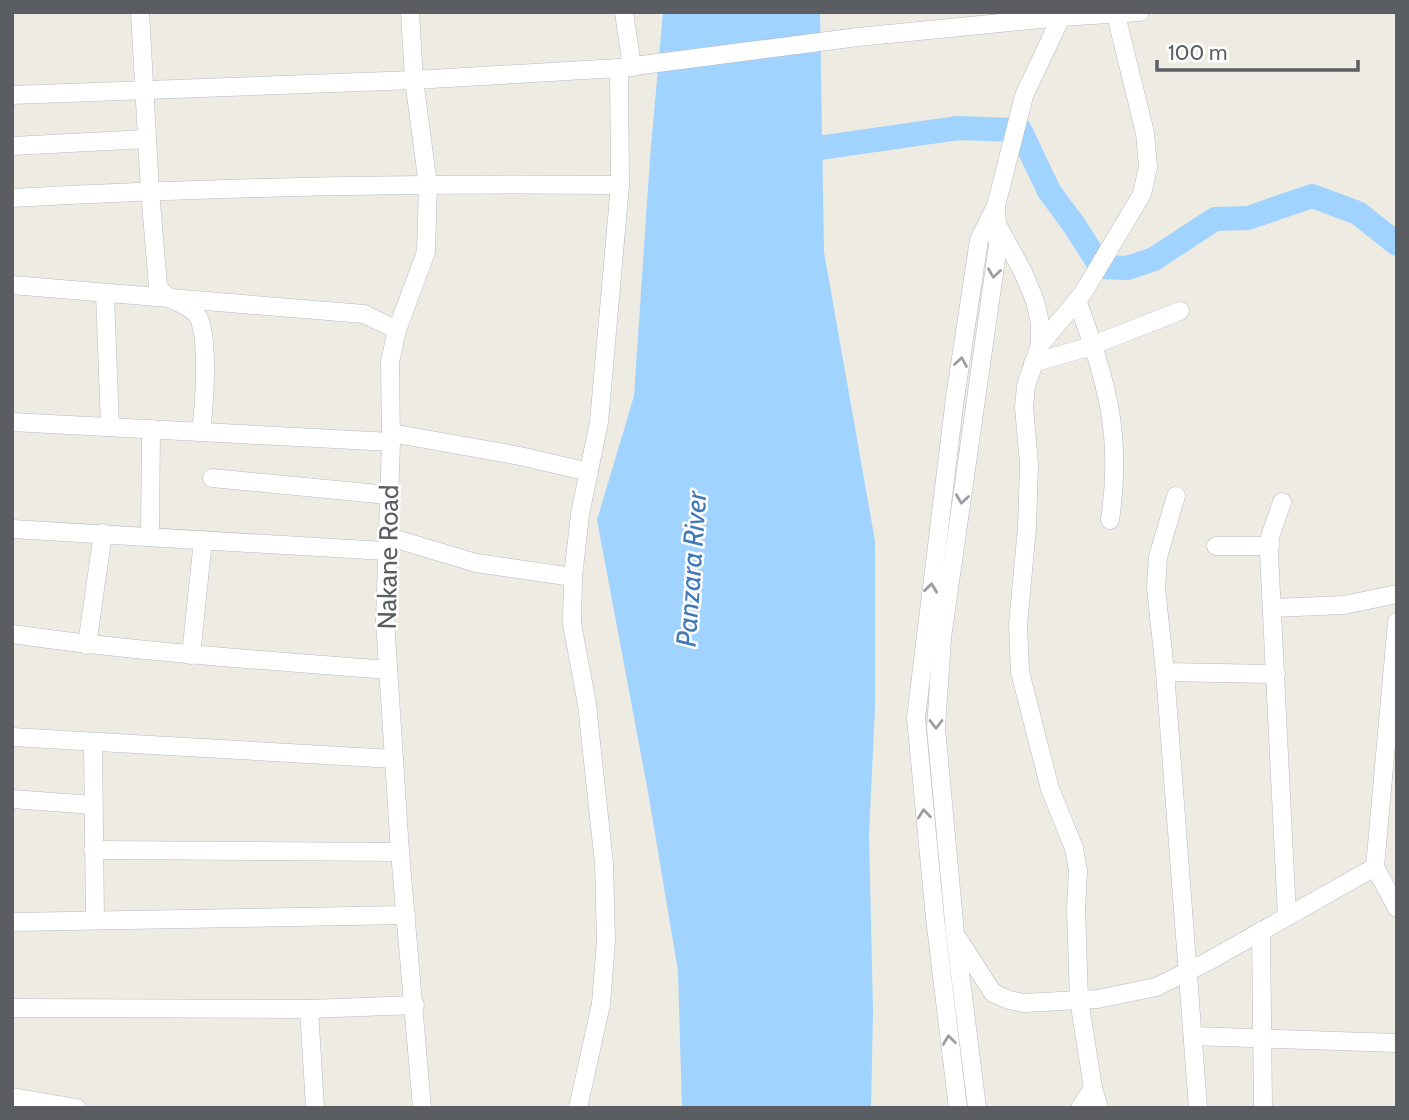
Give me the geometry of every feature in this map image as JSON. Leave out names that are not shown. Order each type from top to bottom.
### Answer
[{"type":"street","points":[[140,12],[158,286],[165,297],[187,306],[201,323],[204,336],[204,410],[201,431]]},
{"type":"street","name":"Nakane Road","points":[[410,12],[414,80],[428,185],[426,252],[397,330],[390,362],[391,437],[385,620],[400,852],[422,1108]]},
{"type":"street","points":[[578,1108],[601,1004],[606,941],[604,863],[594,766],[587,704],[572,624],[573,578],[580,514],[599,422],[633,67],[624,12]]},
{"type":"street","points":[[12,95],[414,80],[633,67],[858,37],[1000,24],[1061,15],[1140,12]]},
{"type":"street","points":[[977,1108],[946,933],[915,718],[979,240],[996,206],[1024,96],[1061,15]]},
{"type":"street","points":[[1099,1108],[1093,1088],[1079,1000],[1076,859],[1050,789],[1020,672],[1018,625],[1027,527],[1029,464],[1024,407],[1026,386],[1040,345],[1080,296],[1142,194],[1149,167],[1145,133],[1116,15]]},
{"type":"street","points":[[12,146],[147,139]]},
{"type":"street","points":[[12,198],[150,191],[428,185],[620,185]]},
{"type":"street","points":[[958,1108],[936,742],[937,695],[942,638],[999,229],[996,206]]},
{"type":"street","points":[[999,229],[1023,272],[1035,301],[1040,323],[1040,345]]},
{"type":"street","points":[[12,285],[364,314],[397,330]]},
{"type":"street","points":[[105,294],[110,427]]},
{"type":"street","points":[[1080,296],[1110,406],[1114,434],[1116,463],[1110,520]]},
{"type":"street","points":[[1033,363],[1093,346],[1180,311]]},
{"type":"street","points":[[12,422],[391,437],[508,453],[589,472]]},
{"type":"street","points":[[150,536],[151,429]]},
{"type":"street","points":[[212,478],[388,495]]},
{"type":"street","points":[[1176,496],[1158,557],[1156,588],[1165,672],[1198,1108]]},
{"type":"street","points":[[1282,502],[1270,537],[1270,546],[1287,917]]},
{"type":"street","points":[[12,529],[203,540],[386,543],[476,563],[573,578]]},
{"type":"street","points":[[87,645],[103,533]]},
{"type":"street","points":[[191,655],[203,540]]},
{"type":"street","points":[[1216,546],[1270,546]]},
{"type":"street","points":[[1272,608],[1344,605],[1397,594]]},
{"type":"street","points":[[1397,622],[1375,867],[1397,908]]},
{"type":"street","points":[[12,634],[87,645],[191,655],[388,670]]},
{"type":"street","points":[[1165,672],[1276,674]]},
{"type":"street","points":[[12,737],[394,759]]},
{"type":"street","points":[[93,742],[95,920]]},
{"type":"street","points":[[12,799],[93,805]]},
{"type":"street","points":[[93,850],[400,852]]},
{"type":"street","points":[[946,933],[993,993],[1009,1000],[1024,1003],[1098,999],[1156,987],[1375,867]]},
{"type":"street","points":[[12,922],[406,915]]},
{"type":"street","points":[[1261,931],[1263,1108]]},
{"type":"street","points":[[12,1008],[309,1009],[415,1005]]},
{"type":"street","points":[[309,1009],[315,1108]]},
{"type":"street","points":[[1193,1036],[1397,1043]]},
{"type":"street","points":[[1080,1108],[1093,1088]]},
{"type":"street","points":[[12,1097],[71,1107]]},
{"type":"water","name":"Panzara River","points":[[663,12],[820,12],[824,252],[875,541],[875,708],[869,834],[873,1012],[871,1108],[682,1108],[678,971],[648,792],[597,520],[634,396]]},
{"type":"waterway","points":[[791,152],[958,128],[1020,130],[1049,191],[1101,267],[1127,268],[1154,259],[1215,219],[1248,218],[1312,196],[1358,213],[1397,244]]}]
